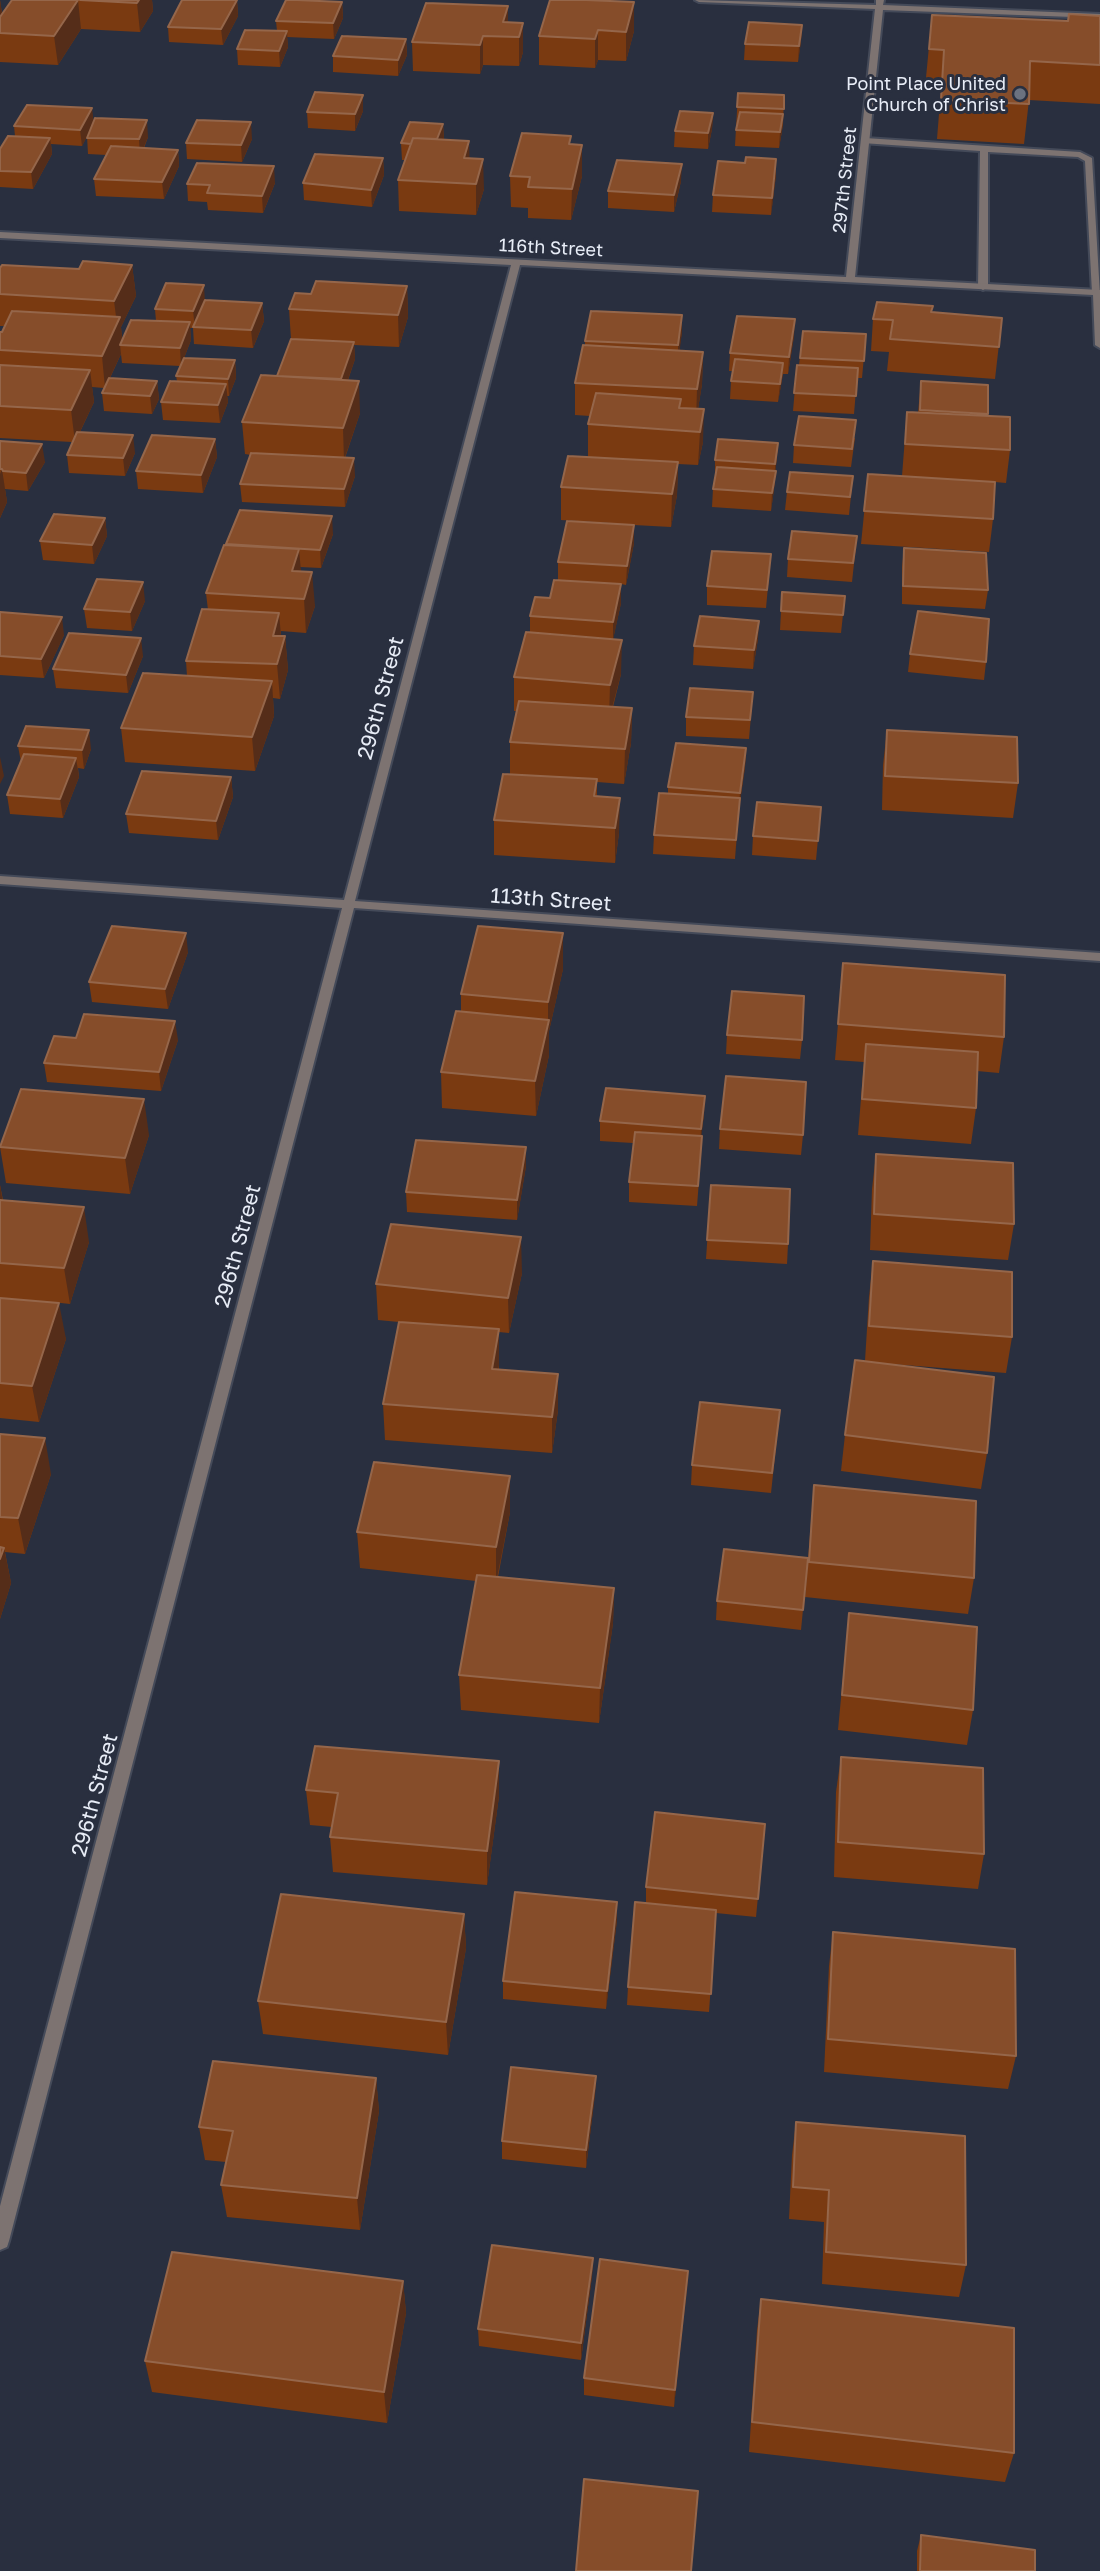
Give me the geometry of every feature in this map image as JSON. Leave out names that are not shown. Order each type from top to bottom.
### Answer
[{"type":"street","points":[[699,0],[880,4],[1100,16]]},
{"type":"street","name":"297th Street","points":[[850,280],[880,4]]},
{"type":"street","points":[[865,141],[1080,155],[1090,160],[1100,345]]},
{"type":"street","points":[[983,287],[984,149]]},
{"type":"street","name":"116th Street","points":[[0,235],[1099,293]]},
{"type":"street","name":"296th Street","points":[[0,2242],[516,262]]},
{"type":"street","name":"113th Street","points":[[0,880],[1100,957]]},
{"type":"building","points":[[12,0],[78,0],[54,36],[0,33],[0,17]]},
{"type":"building","points":[[80,0],[139,0],[137,3]]},
{"type":"building","points":[[182,0],[237,0],[221,29],[168,27]]},
{"type":"building","points":[[286,0],[342,2],[333,23],[276,21]]},
{"type":"building","points":[[550,0],[634,2],[626,32],[598,30],[595,39],[539,36]]},
{"type":"building","points":[[426,3],[508,6],[503,22],[523,23],[519,37],[483,36],[480,45],[412,42]]},
{"type":"building","points":[[1069,14],[1100,16],[1100,65],[1030,61],[1029,104],[941,100],[944,50],[929,49],[932,15],[1068,21]]},
{"type":"building","points":[[749,22],[802,25],[799,46],[745,44]]},
{"type":"building","points":[[245,30],[287,31],[279,51],[237,49]]},
{"type":"building","points":[[342,36],[406,39],[398,60],[333,56]]},
{"type":"building","points":[[315,92],[363,95],[355,114],[307,112]]},
{"type":"building","points":[[738,93],[784,95],[784,109],[737,107]]},
{"type":"building","points":[[27,105],[92,108],[80,130],[14,126]]},
{"type":"building","points":[[680,111],[713,113],[708,133],[675,131]]},
{"type":"building","points":[[740,112],[783,114],[780,132],[736,130]]},
{"type":"building","points":[[95,118],[147,120],[139,139],[87,138]]},
{"type":"building","points":[[197,120],[251,122],[241,145],[186,143]]},
{"type":"building","points":[[410,122],[443,124],[437,139],[413,138],[411,144],[401,143]]},
{"type":"building","points":[[522,133],[571,136],[569,144],[582,145],[572,189],[528,187],[530,177],[510,176]]},
{"type":"building","points":[[8,136],[50,138],[31,172],[0,171],[0,149]]},
{"type":"building","points":[[413,138],[469,141],[464,158],[483,159],[476,184],[398,180]]},
{"type":"building","points":[[111,146],[178,150],[162,182],[94,179]]},
{"type":"building","points":[[315,154],[383,158],[371,190],[303,183]]},
{"type":"building","points":[[746,157],[776,159],[772,198],[713,195],[718,161],[745,163]]},
{"type":"building","points":[[617,160],[682,164],[674,195],[608,191]]},
{"type":"building","points":[[197,163],[274,166],[262,196],[207,193],[210,185],[187,184]]},
{"type":"building","points":[[83,261],[132,265],[114,301],[0,294],[2,265],[79,269]]},
{"type":"building","points":[[316,281],[407,286],[398,315],[289,309],[295,293],[311,294]]},
{"type":"building","points":[[166,283],[204,285],[193,311],[155,309]]},
{"type":"building","points":[[205,300],[262,303],[251,330],[193,327]]},
{"type":"building","points":[[877,302],[933,306],[931,312],[1002,318],[999,347],[890,339],[893,320],[873,319]]},
{"type":"building","points":[[12,311],[120,317],[102,356],[0,350],[0,332]]},
{"type":"building","points":[[591,311],[682,315],[678,345],[585,341]]},
{"type":"building","points":[[737,316],[795,319],[789,357],[730,353]]},
{"type":"building","points":[[131,320],[190,322],[180,348],[120,345]]},
{"type":"building","points":[[803,331],[866,334],[864,361],[800,358]]},
{"type":"building","points":[[291,339],[354,342],[341,379],[277,376]]},
{"type":"building","points":[[583,345],[703,352],[697,389],[575,383]]},
{"type":"building","points":[[184,358],[235,360],[228,379],[176,376]]},
{"type":"building","points":[[735,359],[783,363],[780,384],[731,381]]},
{"type":"building","points":[[0,365],[90,370],[71,410],[0,406]]},
{"type":"building","points":[[797,365],[858,368],[856,396],[794,393]]},
{"type":"building","points":[[261,375],[359,381],[343,428],[242,422]]},
{"type":"building","points":[[109,378],[157,381],[150,396],[102,393]]},
{"type":"building","points":[[170,381],[226,384],[218,405],[161,402]]},
{"type":"building","points":[[921,381],[988,385],[988,414],[920,410]]},
{"type":"building","points":[[596,393],[681,399],[679,408],[704,409],[700,432],[588,424]]},
{"type":"building","points":[[907,412],[1010,417],[1010,450],[905,444]]},
{"type":"building","points":[[799,416],[856,420],[852,449],[794,445]]},
{"type":"building","points":[[77,432],[133,435],[123,458],[67,455]]},
{"type":"building","points":[[152,435],[215,439],[201,475],[136,471]]},
{"type":"building","points":[[718,439],[778,443],[775,464],[715,460]]},
{"type":"building","points":[[0,441],[42,444],[26,473],[0,469]]},
{"type":"building","points":[[251,453],[354,458],[344,489],[240,484]]},
{"type":"building","points":[[568,456],[678,462],[672,494],[561,487]]},
{"type":"building","points":[[717,467],[776,471],[772,493],[713,489]]},
{"type":"building","points":[[790,472],[853,476],[850,497],[787,492]]},
{"type":"building","points":[[868,474],[995,482],[993,519],[864,511]]},
{"type":"building","points":[[240,510],[332,516],[320,550],[226,544]]},
{"type":"building","points":[[54,514],[105,518],[92,545],[40,541]]},
{"type":"building","points":[[567,521],[634,525],[627,566],[558,562]]},
{"type":"building","points":[[792,531],[857,536],[853,563],[788,559]]},
{"type":"building","points":[[224,545],[299,549],[292,571],[312,572],[304,599],[206,593]]},
{"type":"building","points":[[904,548],[986,553],[988,590],[903,586]]},
{"type":"building","points":[[712,551],[771,554],[767,590],[707,586]]},
{"type":"building","points":[[97,579],[143,582],[130,612],[84,609]]},
{"type":"building","points":[[554,580],[621,584],[613,622],[530,616],[535,597],[550,598]]},
{"type":"building","points":[[782,592],[845,596],[843,615],[781,611]]},
{"type":"building","points":[[202,609],[279,613],[273,636],[285,636],[277,664],[186,661]]},
{"type":"building","points":[[918,611],[989,619],[986,662],[910,654]]},
{"type":"building","points":[[0,612],[62,617],[41,659],[0,656]]},
{"type":"building","points":[[700,616],[759,621],[754,650],[694,646]]},
{"type":"building","points":[[526,632],[622,640],[610,685],[514,677]]},
{"type":"building","points":[[69,633],[141,638],[126,675],[53,669]]},
{"type":"building","points":[[143,673],[272,681],[252,737],[121,728]]},
{"type":"building","points":[[690,688],[753,692],[750,720],[686,717]]},
{"type":"building","points":[[519,701],[632,708],[625,749],[510,742]]},
{"type":"building","points":[[26,726],[89,730],[82,750],[18,746]]},
{"type":"building","points":[[887,730],[1017,737],[1018,783],[885,776]]},
{"type":"building","points":[[676,743],[746,748],[740,793],[668,787]]},
{"type":"building","points":[[24,754],[76,758],[60,799],[7,795]]},
{"type":"building","points":[[142,771],[231,777],[216,821],[126,814]]},
{"type":"building","points":[[503,774],[597,779],[594,796],[620,798],[615,828],[494,820]]},
{"type":"building","points":[[659,793],[740,798],[736,840],[654,835]]},
{"type":"building","points":[[757,802],[821,807],[818,841],[753,836]]},
{"type":"building","points":[[112,926],[186,933],[165,989],[89,982]]},
{"type":"building","points":[[478,926],[563,933],[548,1002],[461,994]]},
{"type":"building","points":[[843,963],[1005,975],[1004,1037],[838,1024]]},
{"type":"building","points":[[732,991],[804,996],[802,1040],[727,1035]]},
{"type":"building","points":[[456,1011],[549,1020],[535,1081],[441,1072]]},
{"type":"building","points":[[84,1014],[175,1021],[159,1072],[44,1063],[54,1036],[76,1038]]},
{"type":"building","points":[[866,1044],[978,1052],[976,1108],[862,1099]]},
{"type":"building","points":[[726,1076],[806,1082],[803,1135],[720,1129]]},
{"type":"building","points":[[606,1088],[705,1096],[701,1129],[600,1121]]},
{"type":"building","points":[[21,1089],[144,1099],[125,1158],[0,1147]]},
{"type":"building","points":[[635,1132],[702,1136],[698,1186],[629,1182]]},
{"type":"building","points":[[416,1140],[526,1147],[517,1200],[406,1192]]},
{"type":"building","points":[[876,1154],[1013,1163],[1014,1224],[874,1214]]},
{"type":"building","points":[[711,1185],[790,1189],[788,1244],[707,1240]]},
{"type":"building","points":[[0,1200],[84,1207],[64,1268],[0,1263]]},
{"type":"building","points":[[391,1224],[521,1237],[508,1298],[376,1284]]},
{"type":"building","points":[[873,1261],[1012,1272],[1012,1337],[869,1326]]},
{"type":"building","points":[[0,1298],[59,1303],[32,1386],[0,1383]]},
{"type":"building","points":[[399,1322],[499,1329],[492,1369],[558,1374],[552,1417],[383,1404]]},
{"type":"building","points":[[855,1360],[994,1377],[987,1453],[845,1435]]},
{"type":"building","points":[[700,1402],[780,1410],[772,1473],[692,1465]]},
{"type":"building","points":[[0,1434],[45,1438],[18,1518],[0,1517]]},
{"type":"building","points":[[374,1462],[510,1476],[496,1547],[357,1532]]},
{"type":"building","points":[[814,1485],[976,1501],[974,1578],[809,1562]]},
{"type":"building","points":[[724,1549],[808,1558],[803,1610],[717,1601]]},
{"type":"building","points":[[477,1575],[614,1588],[600,1688],[459,1675]]},
{"type":"building","points":[[849,1613],[977,1627],[973,1710],[842,1695]]},
{"type":"building","points":[[315,1746],[499,1761],[487,1851],[330,1837],[338,1793],[306,1790]]},
{"type":"building","points":[[841,1757],[983,1768],[984,1854],[838,1842]]},
{"type":"building","points":[[655,1812],[765,1824],[758,1899],[646,1887]]},
{"type":"building","points":[[515,1892],[617,1902],[607,1991],[503,1981]]},
{"type":"building","points":[[281,1894],[464,1914],[446,2022],[258,2001]]},
{"type":"building","points":[[635,1902],[716,1910],[711,1994],[628,1987]]},
{"type":"building","points":[[833,1932],[1015,1949],[1016,2056],[828,2039]]},
{"type":"building","points":[[213,2061],[376,2078],[357,2198],[221,2185],[233,2131],[199,2127]]},
{"type":"building","points":[[511,2067],[596,2076],[586,2150],[502,2141]]},
{"type":"building","points":[[796,2122],[965,2136],[966,2265],[826,2252],[829,2190],[793,2187]]},
{"type":"building","points":[[492,2245],[593,2258],[581,2343],[478,2329]]},
{"type":"building","points":[[172,2252],[403,2281],[384,2392],[145,2361]]},
{"type":"building","points":[[600,2259],[688,2271],[675,2390],[584,2378]]},
{"type":"building","points":[[761,2299],[1014,2328],[1014,2453],[752,2422]]},
{"type":"building","points":[[584,2479],[698,2491],[691,2571],[576,2571]]},
{"type":"building","points":[[921,2535],[1035,2550],[1035,2571],[920,2571]]},
{"type":"place","name":"Point Place United Church of Christ","points":[[1020,94]]}]
